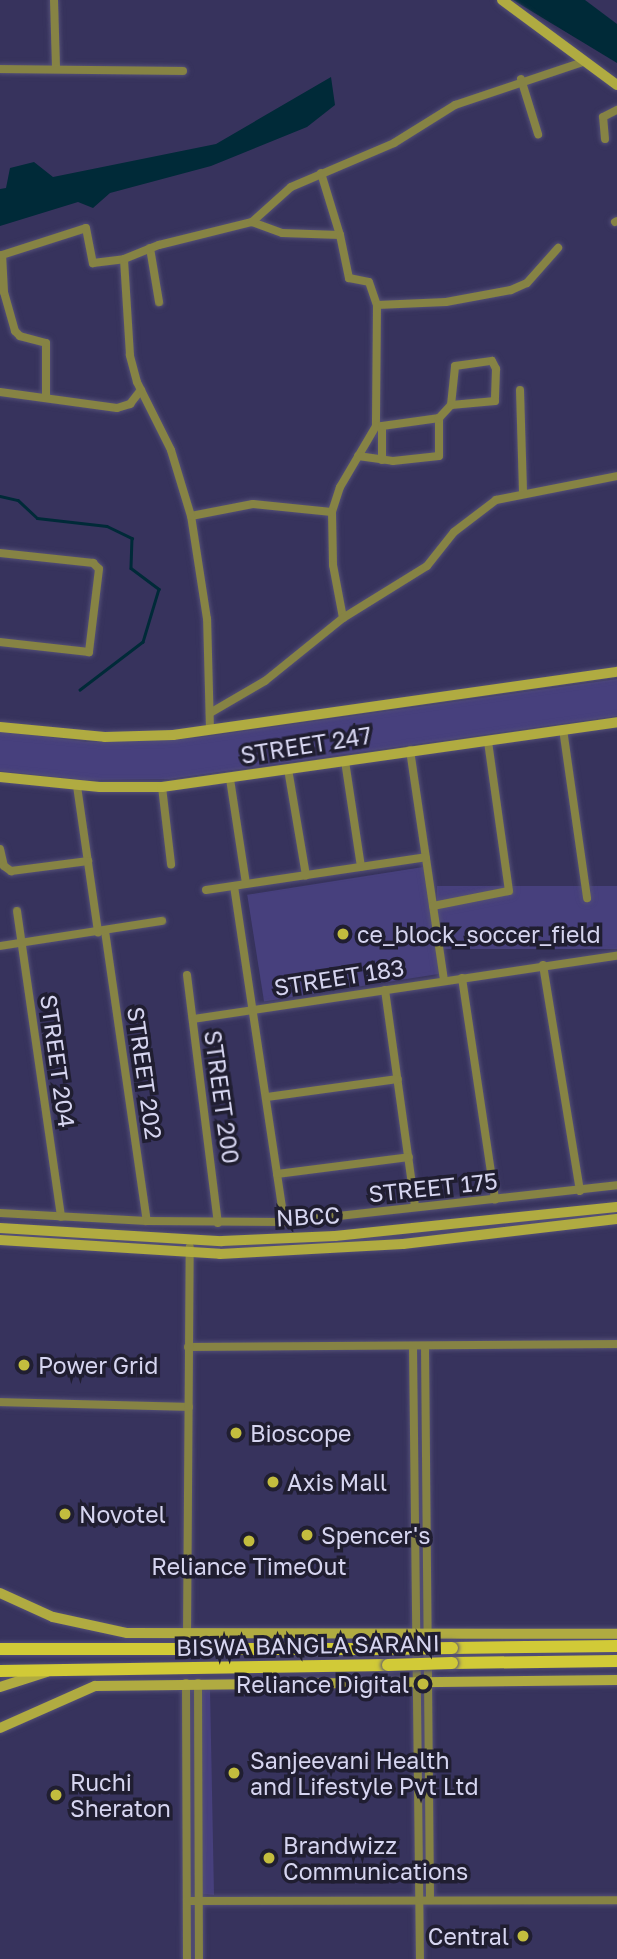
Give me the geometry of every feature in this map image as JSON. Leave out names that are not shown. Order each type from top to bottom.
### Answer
[{"type":"main road","name":"BISWA BANGLA SARANI","points":[[0,1649],[386,1650],[617,1646]]},
{"type":"main road","name":"BISWA BANGLA SARANI","points":[[0,1671],[617,1661]]},
{"type":"street","points":[[54,0],[56,68]]},
{"type":"street","points":[[502,0],[617,85]]},
{"type":"street","points":[[46,398],[46,343],[15,331],[4,292],[2,255],[86,228],[93,263],[124,259],[150,248],[252,222],[290,187],[394,143],[455,105],[521,79],[583,62]]},
{"type":"street","points":[[0,69],[183,71]]},
{"type":"street","points":[[521,79],[538,134]]},
{"type":"street","points":[[605,139],[603,117],[617,110]]},
{"type":"street","points":[[321,173],[340,235],[349,278],[369,282],[377,305],[376,426],[340,486],[332,512],[333,565],[343,618]]},
{"type":"street","points":[[252,222],[282,233],[340,235]]},
{"type":"street","points":[[150,248],[159,302]]},
{"type":"street","points":[[377,305],[446,302],[521,287],[558,248]]},
{"type":"street","points":[[124,259],[130,355],[141,390],[171,450],[191,516],[206,619],[210,730]]},
{"type":"street","points":[[382,460],[382,426],[439,418],[451,405],[454,366],[492,361],[496,369],[495,401],[451,405]]},
{"type":"street","points":[[0,392],[46,398],[65,404],[117,408],[130,404],[141,390]]},
{"type":"street","points":[[520,390],[523,492]]},
{"type":"street","points":[[359,456],[382,460],[441,455],[439,418]]},
{"type":"street","points":[[210,713],[265,681],[343,618],[427,566],[454,532],[496,500],[523,492],[617,476]]},
{"type":"street","points":[[191,516],[253,504],[332,512]]},
{"type":"street","points":[[0,552],[93,563],[99,569],[89,653],[0,642]]},
{"type":"street","name":"STREET 247","points":[[0,727],[105,737],[210,730],[617,672]]},
{"type":"street","name":"STREET 247","points":[[0,777],[77,786],[162,787],[617,722]]},
{"type":"street","points":[[563,729],[587,898]]},
{"type":"street","points":[[433,906],[509,891],[488,741]]},
{"type":"street","points":[[410,750],[444,980]]},
{"type":"street","points":[[345,761],[361,867]]},
{"type":"street","points":[[288,769],[306,874]]},
{"type":"street","points":[[230,779],[246,884]]},
{"type":"street","name":"STREET 202","points":[[77,786],[147,1222]]},
{"type":"street","points":[[162,787],[172,864]]},
{"type":"street","points":[[0,849],[4,866],[11,871],[88,861]]},
{"type":"street","points":[[206,890],[426,857]]},
{"type":"street","points":[[234,886],[255,1010],[284,1222]]},
{"type":"street","name":"STREET 204","points":[[17,911],[61,1217]]},
{"type":"street","points":[[0,946],[162,921]]},
{"type":"street","name":"STREET 183","points":[[192,1019],[617,956]]},
{"type":"street","points":[[544,965],[580,1191]]},
{"type":"street","name":"STREET 200","points":[[187,975],[218,1223]]},
{"type":"street","points":[[462,978],[495,1200]]},
{"type":"street","points":[[385,990],[415,1207]]},
{"type":"street","points":[[267,1097],[398,1079]]},
{"type":"street","points":[[277,1174],[409,1157]]},
{"type":"street","name":"STREET 175","points":[[0,1213],[147,1222],[284,1222],[617,1185]]},
{"type":"street","name":"NBCC","points":[[0,1228],[191,1240],[335,1236],[617,1207]]},
{"type":"street","points":[[0,1240],[190,1254],[403,1244],[617,1219]]},
{"type":"street","points":[[187,1636],[191,1240]]},
{"type":"street","points":[[188,1347],[617,1344]]},
{"type":"street","points":[[413,1346],[420,1635],[430,1681],[430,1899]]},
{"type":"street","points":[[420,1959],[417,1681],[425,1346]]},
{"type":"street","points":[[0,1402],[189,1407]]},
{"type":"street","points":[[0,1593],[39,1612],[85,1626],[187,1636],[617,1634]]},
{"type":"street","points":[[0,1687],[50,1671]]},
{"type":"street","points":[[0,1728],[90,1687],[186,1683],[617,1680]]},
{"type":"street","points":[[186,1683],[187,1959]]},
{"type":"street","points":[[198,1683],[199,1959]]},
{"type":"street","points":[[187,1901],[617,1900]]},
{"type":"shaded area","points":[[617,679],[617,716],[169,779],[85,780],[0,771],[0,731],[87,742],[196,738]]},
{"type":"shaded area","name":"ce_block_soccer_field","points":[[423,867],[440,974],[264,1002],[247,895]]},
{"type":"shaded area","points":[[437,886],[617,886],[617,949],[437,949]]},
{"type":"shaded area","points":[[210,1689],[214,1895],[202,1894],[201,1690]]},
{"type":"water","points":[[513,0],[585,0],[617,24],[617,63]]},
{"type":"water","points":[[331,77],[335,105],[307,127],[211,166],[110,193],[93,208],[78,202],[0,226],[0,189],[6,188],[10,168],[34,162],[53,177],[216,144]]},
{"type":"waterway","points":[[0,496],[18,500],[37,518],[107,526],[132,538],[131,568],[159,589],[143,642],[80,690]]},
{"type":"place","name":"ce_block_soccer_field","points":[[343,934]]},
{"type":"place","name":"Power Grid","points":[[24,1365]]},
{"type":"place","name":"Bioscope","points":[[236,1433]]},
{"type":"place","name":"Axis Mall","points":[[273,1482]]},
{"type":"place","name":"Novotel","points":[[65,1514]]},
{"type":"place","name":"Spencer's","points":[[307,1535]]},
{"type":"place","name":"Reliance TimeOut","points":[[249,1541]]},
{"type":"place","name":"Reliance Digital","points":[[423,1684]]},
{"type":"place","name":"Sanjeevani Health and Lifestyle Pvt Ltd","points":[[234,1773]]},
{"type":"place","name":"Ruchi Sheraton","points":[[56,1795]]},
{"type":"place","name":"Brandwizz Communications","points":[[269,1858]]},
{"type":"place","name":"Central","points":[[523,1936]]}]
